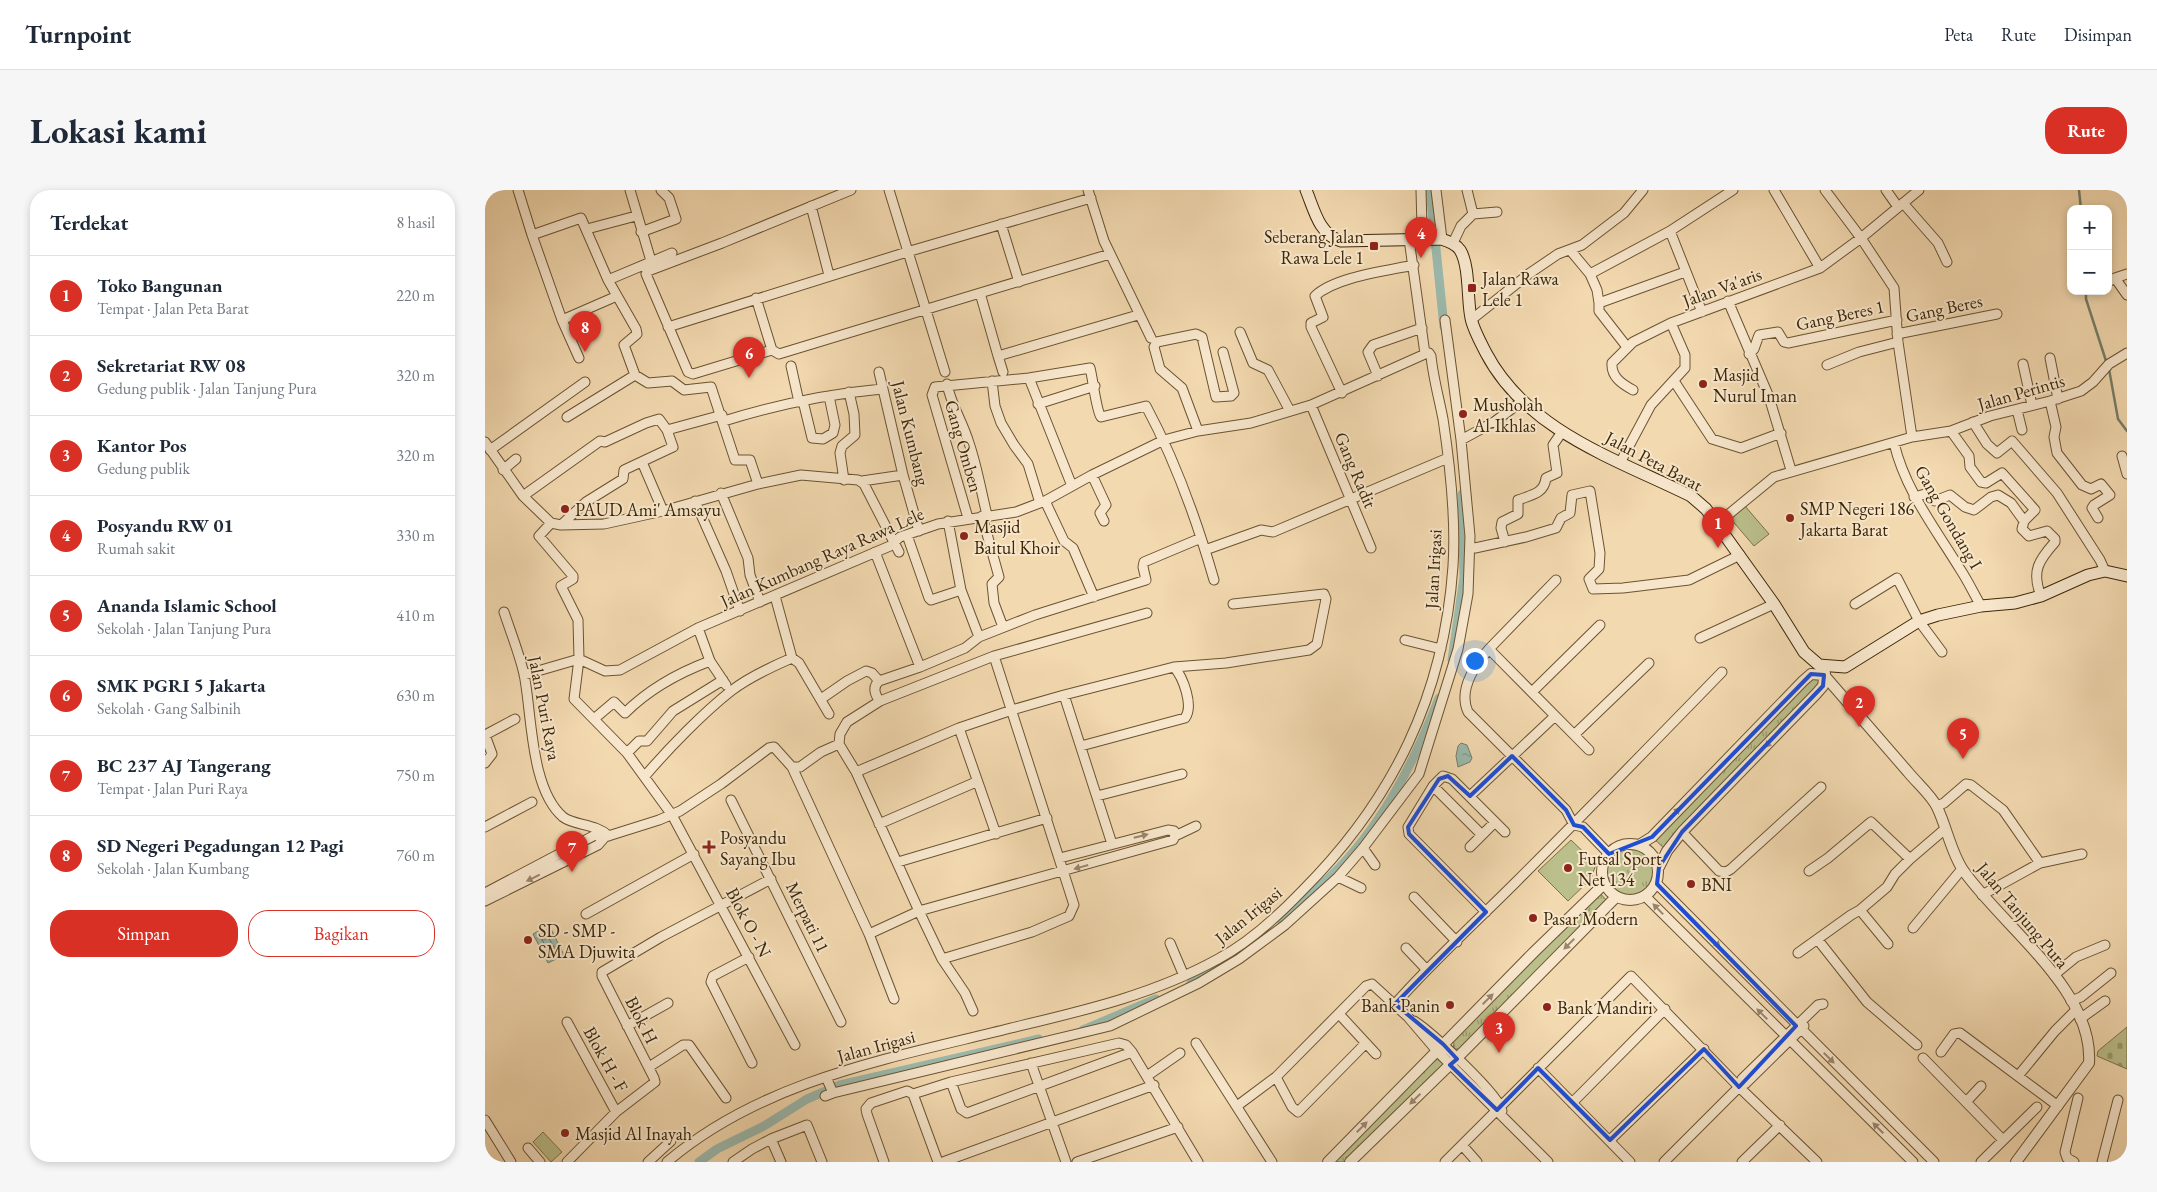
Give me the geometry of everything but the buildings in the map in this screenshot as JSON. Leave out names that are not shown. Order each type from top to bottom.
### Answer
[{"type":"main road","points":[[1306,190],[1320,224],[1332,239],[1341,241],[1415,239],[1445,241]]},
{"type":"main road","name":"Jalan Peta Barat","points":[[1445,241],[1460,250],[1464,259],[1471,320],[1503,381],[1521,402],[1562,432],[1691,496],[1717,523],[1774,604],[1804,652],[1828,671]]},
{"type":"main road","points":[[1828,671],[1845,667],[1919,621],[1981,606],[2015,603],[2041,596],[2087,575],[2105,571],[2127,576]]},
{"type":"street","points":[[518,190],[562,320],[579,358]]},
{"type":"street","points":[[630,190],[636,216],[651,262]]},
{"type":"street","points":[[641,232],[676,219],[669,198],[661,190]]},
{"type":"street","points":[[851,190],[837,192],[811,206],[722,244],[648,270],[646,278],[688,372],[693,374],[771,350],[779,354],[1110,254]]},
{"type":"street","points":[[889,190],[945,372]]},
{"type":"street","points":[[1421,190],[1422,228],[1415,239],[1413,265],[1425,354]]},
{"type":"street","points":[[1436,190],[1445,241]]},
{"type":"street","points":[[1467,190],[1473,214]]},
{"type":"street","points":[[1471,320],[1483,313],[1530,273],[1558,254],[1582,245],[1624,213],[1643,190]]},
{"type":"street","points":[[1590,274],[1670,231],[1733,190]]},
{"type":"street","points":[[1774,190],[1820,268]]},
{"type":"street","points":[[1825,190],[1861,238],[1894,288],[1898,338],[1912,437]]},
{"type":"street","points":[[1886,190],[1939,242],[1947,262]]},
{"type":"street","name":"Jalan Va'aris","points":[[1620,462],[1651,405],[1685,368],[1686,361],[1671,323],[1820,268],[1861,238],[1919,190]]},
{"type":"street","points":[[668,327],[829,275],[1001,224],[1089,194],[1110,254],[1138,315],[1151,338]]},
{"type":"street","points":[[811,206],[829,275]]},
{"type":"street","points":[[1445,241],[1473,214],[1497,212]]},
{"type":"street","points":[[587,230],[636,216]]},
{"type":"street","points":[[532,235],[581,218],[609,280],[636,329],[637,334],[625,346],[635,375],[648,383],[672,381],[684,390],[711,387],[723,418],[735,460],[750,460],[757,484]]},
{"type":"street","points":[[1001,224],[1019,282]]},
{"type":"street","points":[[1670,231],[1702,312]]},
{"type":"street","points":[[1570,250],[1590,274],[1597,290],[1599,311],[1627,347]]},
{"type":"street","points":[[609,280],[672,253]]},
{"type":"street","points":[[1342,393],[1311,327],[1311,323],[1323,317],[1315,296],[1322,289],[1349,280],[1413,265]]},
{"type":"street","points":[[1599,303],[1685,272]]},
{"type":"street","points":[[2127,274],[2112,280],[2127,295]]},
{"type":"street","points":[[980,293],[1003,372]]},
{"type":"street","points":[[562,320],[617,296]]},
{"type":"street","points":[[756,298],[771,350]]},
{"type":"street","points":[[1728,301],[1749,354],[1769,397],[1791,470]]},
{"type":"street","name":"Gang Beres","points":[[1827,365],[1898,338],[1997,314]]},
{"type":"street","points":[[998,356],[1138,315]]},
{"type":"street","points":[[827,1078],[830,1093],[1111,1026],[1199,983],[1236,954],[1285,925],[1338,877],[1363,848],[1419,774],[1458,649],[1467,594],[1470,547],[1461,440],[1445,320]]},
{"type":"street","name":"Gang Beres 1","points":[[1749,354],[1754,349],[1759,335],[1778,332],[1784,342],[1788,343],[1897,320]]},
{"type":"street","points":[[1633,390],[1620,383],[1612,370],[1612,363],[1627,347],[1671,323]]},
{"type":"street","points":[[1378,376],[1368,352],[1373,345],[1422,328]]},
{"type":"street","points":[[1240,332],[1253,363],[1268,370],[1290,411]]},
{"type":"street","points":[[1198,432],[1182,388],[1160,369],[1154,347],[1157,342],[1196,334],[1202,337],[1212,388],[1216,397],[1220,399],[1231,396],[1234,392],[1223,352]]},
{"type":"street","name":"Jalan Irigasi","points":[[667,1162],[691,1141],[778,1093],[864,1064],[1100,1006],[1149,991],[1221,958],[1236,954],[1285,909],[1333,859],[1375,805],[1399,766],[1435,677],[1441,649],[1453,565],[1448,458],[1431,356],[1429,353],[1425,354]]},
{"type":"street","name":"Jalan Perintis","points":[[1717,523],[1774,477],[1791,470],[1912,437],[1951,431],[1990,416],[2054,400],[2081,391],[2107,367],[2127,353]]},
{"type":"street","name":"Jalan Kumbang Raya Rawa Lele","points":[[579,659],[605,671],[620,670],[698,628],[890,546],[894,541],[907,535],[948,521],[1016,512],[1042,502],[1164,440],[1251,423],[1311,405],[1342,393],[1425,354]]},
{"type":"street","points":[[2050,358],[2056,427],[2054,437],[2057,453],[2086,489],[2101,484],[2110,495],[2094,505],[2093,508],[2097,518]]},
{"type":"street","points":[[2023,364],[2032,404]]},
{"type":"street","points":[[791,366],[812,438],[823,439],[833,433],[835,424],[829,396]]},
{"type":"street","name":"Gang Omben","points":[[968,518],[932,395],[935,387],[947,384],[1029,378],[1090,368],[1095,386]]},
{"type":"street","name":"Jalan Kumbang","points":[[879,372],[903,475],[919,531]]},
{"type":"street","points":[[567,417],[635,375]]},
{"type":"street","points":[[1029,378],[1072,486]]},
{"type":"street","points":[[992,381],[995,406],[1001,423],[1014,446],[1028,464],[1042,502],[1064,541],[1073,548],[1094,597]]},
{"type":"street","points":[[1674,381],[1712,439],[1741,448],[1781,433]]},
{"type":"street","points":[[585,382],[488,446],[523,496],[551,522],[561,525],[605,524],[757,484],[801,476],[862,481],[903,475]]},
{"type":"street","points":[[947,384],[950,399],[961,418],[970,444],[998,575],[998,579],[992,585],[992,593],[1003,627]]},
{"type":"street","points":[[1038,404],[1095,386],[1098,413],[1101,417],[1146,406],[1164,440],[1201,538],[1214,580]]},
{"type":"street","points":[[667,430],[801,401],[849,392],[882,389]]},
{"type":"street","points":[[844,480],[840,453],[842,446],[855,436],[854,414],[849,392]]},
{"type":"street","points":[[1461,440],[1494,422],[1521,402]]},
{"type":"street","name":"Gang Radit","points":[[1311,405],[1371,548]]},
{"type":"street","points":[[2017,410],[2022,430]]},
{"type":"street","points":[[523,496],[600,441],[605,442],[646,423],[659,420],[667,430],[673,447],[624,470],[623,479],[586,502],[561,525]]},
{"type":"street","points":[[1973,422],[1987,444],[1997,453],[2012,441],[2057,493],[2100,560],[2105,571]]},
{"type":"street","points":[[1951,431],[1969,456],[1970,467],[1981,482],[1986,483],[2002,473],[2035,510],[2024,521],[2023,529],[2029,536],[2047,530],[2055,539],[2053,544],[2044,553],[2036,578],[2041,596]]},
{"type":"street","points":[[1505,542],[1501,528],[1502,522],[1518,514],[1518,500],[1541,491],[1545,487],[1546,478],[1557,473],[1553,445],[1562,432]]},
{"type":"street","name":"Gang Gondang I","points":[[1894,442],[1899,463],[1915,497],[1981,606]]},
{"type":"street","points":[[2122,456],[2127,474]]},
{"type":"street","points":[[1205,550],[1261,530],[1273,532],[1448,458]]},
{"type":"street","points":[[503,470],[516,459]]},
{"type":"street","points":[[642,462],[663,510]]},
{"type":"street","points":[[1092,475],[1106,505],[1101,513],[1104,521]]},
{"type":"street","points":[[862,481],[899,552]]},
{"type":"street","points":[[1470,547],[1475,548],[1505,542],[1556,528],[1561,518],[1570,513],[1572,495],[1589,491],[1600,553],[1599,569],[1589,579],[1593,589],[1623,588],[1689,580],[1740,555]]},
{"type":"street","points":[[721,493],[748,558],[750,575],[760,602]]},
{"type":"street","points":[[1915,497],[1925,494],[1935,501],[1950,495],[1965,507],[1974,510],[1998,495],[2011,503],[2024,521]]},
{"type":"street","points":[[695,501],[726,572],[740,611]]},
{"type":"street","points":[[948,521],[961,590],[979,637]]},
{"type":"street","points":[[524,675],[579,659],[578,620],[561,586],[573,579],[573,576],[539,536],[551,522]]},
{"type":"street","points":[[907,535],[929,598],[931,600],[961,590]]},
{"type":"street","points":[[879,701],[876,696],[875,687],[879,681],[920,667],[965,648],[979,637],[1035,614],[1146,580],[1143,567],[1144,562],[1201,538]]},
{"type":"street","points":[[875,552],[920,667]]},
{"type":"street","points":[[1855,604],[1896,578],[1919,621],[1942,652]]},
{"type":"street","points":[[1556,580],[1489,649],[1473,671],[1464,703],[1468,712],[1566,810],[1573,825]]},
{"type":"street","points":[[855,772],[959,728],[1065,695],[1174,667],[1226,663],[1309,650],[1317,644],[1326,599],[1323,594],[1233,604]]},
{"type":"street","points":[[775,596],[792,658],[799,663],[829,714]]},
{"type":"street","points":[[1700,638],[1774,604]]},
{"type":"street","name":"Jalan Puri Raya","points":[[504,612],[524,675],[530,731],[536,759],[552,803],[564,818],[601,828],[607,836]]},
{"type":"street","points":[[973,1011],[965,993],[942,959],[855,772],[837,745],[840,734],[847,722],[879,701],[994,656],[1147,613]]},
{"type":"street","points":[[1532,692],[1600,625]]},
{"type":"street","points":[[698,628],[710,661],[731,691]]},
{"type":"street","points":[[1405,640],[1441,649]]},
{"type":"street","points":[[1489,649],[1589,750]]},
{"type":"street","points":[[942,959],[1032,932],[1069,916],[1073,905],[1060,858],[994,656]]},
{"type":"street","points":[[645,776],[731,691],[767,669],[792,658]]},
{"type":"street","name":"Blok O - N","points":[[579,659],[574,699],[627,753],[673,815],[795,1045]]},
{"type":"street","points":[[594,719],[614,702],[625,713],[640,698],[679,673],[710,661]]},
{"type":"street","points":[[1574,735],[1649,663]]},
{"type":"street","points":[[1081,746],[1185,718],[1188,709],[1184,690],[1179,673],[1174,667]]},
{"type":"street","points":[[821,699],[847,681],[866,671],[872,673],[879,681]]},
{"type":"street","points":[[1639,845],[1652,836],[1811,674],[1828,671],[1823,686],[1682,832],[1667,851],[1659,867],[1657,884],[1646,897],[1631,901],[1616,897],[1604,884],[1602,870],[1609,854],[1625,844],[1639,845],[1651,852],[1659,867]]},
{"type":"street","name":"Jalan Tanjung Pura","points":[[1828,671],[1937,806],[1962,869],[1982,895],[2054,975],[2075,1010],[2086,1034],[2089,1064],[2016,1162]]},
{"type":"street","points":[[1395,1004],[1426,969],[1457,942],[1581,818],[1722,672]]},
{"type":"street","points":[[627,753],[639,741],[647,741],[673,711],[723,680]]},
{"type":"street","points":[[1065,695],[1112,844]]},
{"type":"street","points":[[1771,714],[1785,727]]},
{"type":"street","points":[[1470,796],[1555,716]]},
{"type":"street","points":[[485,763],[492,754],[485,735],[515,719]]},
{"type":"street","points":[[959,728],[996,834]]},
{"type":"street","points":[[792,767],[800,767],[821,752],[837,745]]},
{"type":"street","points":[[485,893],[595,835],[607,836],[673,815],[721,784],[769,748],[775,748],[792,767],[869,934],[894,999]]},
{"type":"street","points":[[1097,796],[1182,774]]},
{"type":"street","points":[[1486,912],[1409,834],[1408,826],[1433,786],[1443,776],[1448,776],[1505,832]]},
{"type":"street","points":[[879,824],[977,782]]},
{"type":"street","points":[[1937,806],[1944,804],[1967,784],[1971,785],[2003,810],[2039,863]]},
{"type":"street","points":[[1433,786],[1482,835]]},
{"type":"street","points":[[1682,832],[1719,871],[1726,872],[1821,787]]},
{"type":"street","name":"Merpati 11","points":[[731,800],[841,1022]]},
{"type":"street","points":[[485,827],[532,802]]},
{"type":"street","points":[[1566,810],[1574,812],[1581,818],[1583,827],[1609,854]]},
{"type":"street","points":[[898,862],[1047,818]]},
{"type":"street","points":[[1471,846],[1495,822]]},
{"type":"street","points":[[1809,871],[1828,858],[1871,822],[1910,859]]},
{"type":"street","points":[[1573,825],[1583,827]]},
{"type":"street","points":[[869,934],[919,911],[1173,840],[1175,836],[1196,826]]},
{"type":"street","points":[[1798,953],[1851,914],[1860,910],[1887,887],[1895,874],[1910,859],[1945,829]]},
{"type":"street","points":[[1060,858],[1168,830],[1174,831],[1175,836]]},
{"type":"street","points":[[485,901],[598,845],[607,836]]},
{"type":"street","points":[[1363,848],[1375,864]]},
{"type":"street","points":[[586,914],[694,854]]},
{"type":"street","points":[[1982,895],[2039,863],[2082,854]]},
{"type":"street","points":[[1913,928],[1962,869]]},
{"type":"street","points":[[1338,877],[1361,888]]},
{"type":"street","points":[[721,905],[771,879]]},
{"type":"street","points":[[1328,1162],[1604,884]]},
{"type":"street","points":[[1657,884],[1798,1028],[1934,1162]]},
{"type":"street","points":[[1414,897],[1457,942]]},
{"type":"street","points":[[1350,1162],[1454,1062],[1616,897]]},
{"type":"street","points":[[1646,897],[1913,1162]]},
{"type":"street","name":"Blok H","points":[[616,1112],[654,1084],[654,1078],[601,976],[603,971],[721,905]]},
{"type":"street","points":[[1860,910],[1888,944]]},
{"type":"street","points":[[1818,940],[1867,1002],[1917,1045]]},
{"type":"street","points":[[2054,975],[2075,957],[2105,945]]},
{"type":"street","points":[[1173,947],[1184,976]]},
{"type":"street","points":[[1406,948],[1426,969]]},
{"type":"street","points":[[749,957],[713,976],[711,982],[752,1063]]},
{"type":"street","points":[[2019,1076],[2055,1031],[2075,1010],[2081,997],[2111,974]]},
{"type":"street","points":[[1445,1162],[1461,1145],[1501,1110],[1538,1068],[1628,977],[1633,976],[1739,1087],[1780,1124],[1816,1161]]},
{"type":"street","points":[[1237,1106],[1275,1078],[1369,984],[1372,984],[1454,1062],[1548,1162]]},
{"type":"street","points":[[2075,1010],[2105,1001]]},
{"type":"street","points":[[627,1026],[668,1002]]},
{"type":"street","points":[[1572,1103],[1665,1009]]},
{"type":"street","points":[[1339,1014],[1376,1054]]},
{"type":"street","name":"Blok H - F","points":[[567,1022],[616,1112]]},
{"type":"street","points":[[1664,1162],[1739,1087],[1747,1083],[1798,1028]]},
{"type":"street","points":[[1941,1052],[1954,1034],[1960,1033],[2058,1106]]},
{"type":"street","points":[[913,1094],[951,1082],[1119,1043],[1126,1045],[1132,1052],[1154,1085],[1199,1162]]},
{"type":"street","points":[[1196,1043],[1272,1162]]},
{"type":"street","points":[[1275,1078],[1292,1107],[1298,1112],[1366,1043]]},
{"type":"street","points":[[649,1067],[683,1046],[689,1045],[726,1098]]},
{"type":"street","points":[[1610,1140],[1704,1049]]},
{"type":"street","points":[[951,1082],[961,1109],[965,1113],[1132,1052]]},
{"type":"street","points":[[1147,1076],[1180,1053]]},
{"type":"street","points":[[1923,1058],[2003,1140]]},
{"type":"street","points":[[1031,1063],[1066,1162]]},
{"type":"street","points":[[1538,1068],[1630,1162]]},
{"type":"street","points":[[943,1162],[1154,1085]]},
{"type":"street","points":[[1965,1102],[1981,1086]]},
{"type":"street","points":[[884,1162],[867,1109],[871,1103],[907,1091],[913,1094],[939,1162]]},
{"type":"street","points":[[2074,1162],[2067,1158],[2065,1152],[2078,1098]]},
{"type":"street","points":[[2102,1162],[2118,1100]]},
{"type":"street","points":[[1981,1162],[2037,1108]]},
{"type":"street","points":[[567,1162],[616,1112]]},
{"type":"street","points":[[485,1120],[511,1162]]},
{"type":"street","points":[[1743,1162],[1780,1124]]},
{"type":"street","points":[[733,1162],[752,1148],[807,1125],[822,1162]]},
{"type":"street","points":[[1077,1162],[1178,1127]]},
{"type":"street","points":[[771,1139],[781,1162]]},
{"type":"street","points":[[648,1162],[671,1141]]},
{"type":"street","points":[[1461,1145],[1477,1162]]},
{"type":"street","points":[[528,1148],[540,1162]]},
{"type":"highlighted area","points":[[1811,674],[1824,675],[1823,686],[1682,832],[1659,867],[1657,884],[1796,1026],[1739,1087],[1704,1049],[1610,1140],[1538,1068],[1497,1110],[1450,1065],[1457,1059],[1443,1044],[1395,1004],[1486,912],[1409,834],[1408,827],[1439,779],[1448,776],[1470,796],[1512,756],[1566,810],[1574,825],[1583,827],[1609,854],[1652,837],[1803,681]]},
{"type":"green space","points":[[1745,506],[1769,534],[1754,546],[1730,518]]},
{"type":"green space","points":[[1824,675],[1816,694],[1667,851],[1652,837],[1803,681]]},
{"type":"green space","name":"Futsal Sport Net 134","points":[[1571,840],[1596,864],[1591,879],[1568,901],[1538,871]]},
{"type":"green space","points":[[1624,844],[1636,844],[1646,848],[1654,856],[1658,872],[1654,888],[1646,896],[1636,900],[1624,900],[1614,896],[1606,888],[1602,878],[1602,866],[1606,856],[1614,848]]},
{"type":"green space","points":[[1598,891],[1609,903],[1459,1049],[1453,1049],[1454,1043],[1449,1038]]},
{"type":"green space","points":[[2127,1027],[2127,1069],[2097,1056],[2098,1051]]},
{"type":"green space","points":[[1437,1051],[1450,1065],[1350,1162],[1328,1162]]},
{"type":"green space","points":[[543,1132],[562,1152],[551,1162],[533,1142]]},
{"type":"water","points":[[1461,743],[1467,745],[1472,758],[1470,762],[1458,767],[1456,756],[1458,746]]},
{"type":"water","points":[[549,925],[564,955],[548,963],[533,934]]},
{"type":"waterway","points":[[1430,190],[1444,327]]},
{"type":"waterway","points":[[2079,190],[2081,205]]},
{"type":"waterway","points":[[2086,295],[2107,364]]},
{"type":"waterway","points":[[2109,369],[2118,419],[2127,431]]},
{"type":"waterway","points":[[1452,660],[1464,577],[1462,494]]},
{"type":"waterway","points":[[1279,919],[1324,883],[1365,838],[1394,794],[1407,770],[1439,698]]},
{"type":"waterway","points":[[1191,983],[1246,947],[1264,932]]},
{"type":"waterway","points":[[1083,1030],[1156,999]]},
{"type":"waterway","points":[[699,1162],[717,1149],[764,1126],[807,1099],[840,1085],[1039,1039]]},
{"type":"place","name":"Seberang Jalan Rawa Lele 1","points":[[1374,246]]},
{"type":"place","name":"Posyandu RW 01","points":[[1421,258]]},
{"type":"place","name":"Jalan Rawa Lele 1","points":[[1472,288]]},
{"type":"place","name":"SD Negeri Pegadungan 12 Pagi","points":[[585,352]]},
{"type":"place","name":"SMK PGRI 5 Jakarta","points":[[749,378]]},
{"type":"place","name":"Masjid Nurul Iman","points":[[1703,384]]},
{"type":"place","name":"Musholah Al-Ikhlas","points":[[1463,414]]},
{"type":"place","name":"PAUD Ami' Amsayu","points":[[565,509]]},
{"type":"place","name":"SMP Negeri 186 Jakarta Barat","points":[[1790,518]]},
{"type":"place","name":"Masjid Baitul Khoir","points":[[964,536]]},
{"type":"place","name":"Toko Bangunan","points":[[1718,548]]},
{"type":"place","name":"Sekretariat RW 08","points":[[1859,727]]},
{"type":"place","name":"Ananda Islamic School","points":[[1963,759]]},
{"type":"place","name":"Posyandu Sayang Ibu","points":[[709,847]]},
{"type":"place","name":"Futsal Sport Net 134","points":[[1568,868]]},
{"type":"place","name":"BC 237 AJ Tangerang","points":[[572,872]]},
{"type":"place","name":"BNI","points":[[1691,884]]},
{"type":"place","name":"Pasar Modern","points":[[1533,918]]},
{"type":"place","name":"SD - SMP - SMA Djuwita","points":[[528,940]]},
{"type":"place","name":"Bank Panin","points":[[1450,1005]]},
{"type":"place","name":"Bank Mandiri","points":[[1547,1007]]},
{"type":"place","name":"Kantor Pos","points":[[1499,1053]]},
{"type":"place","name":"Masjid Al Inayah","points":[[565,1133]]}]
